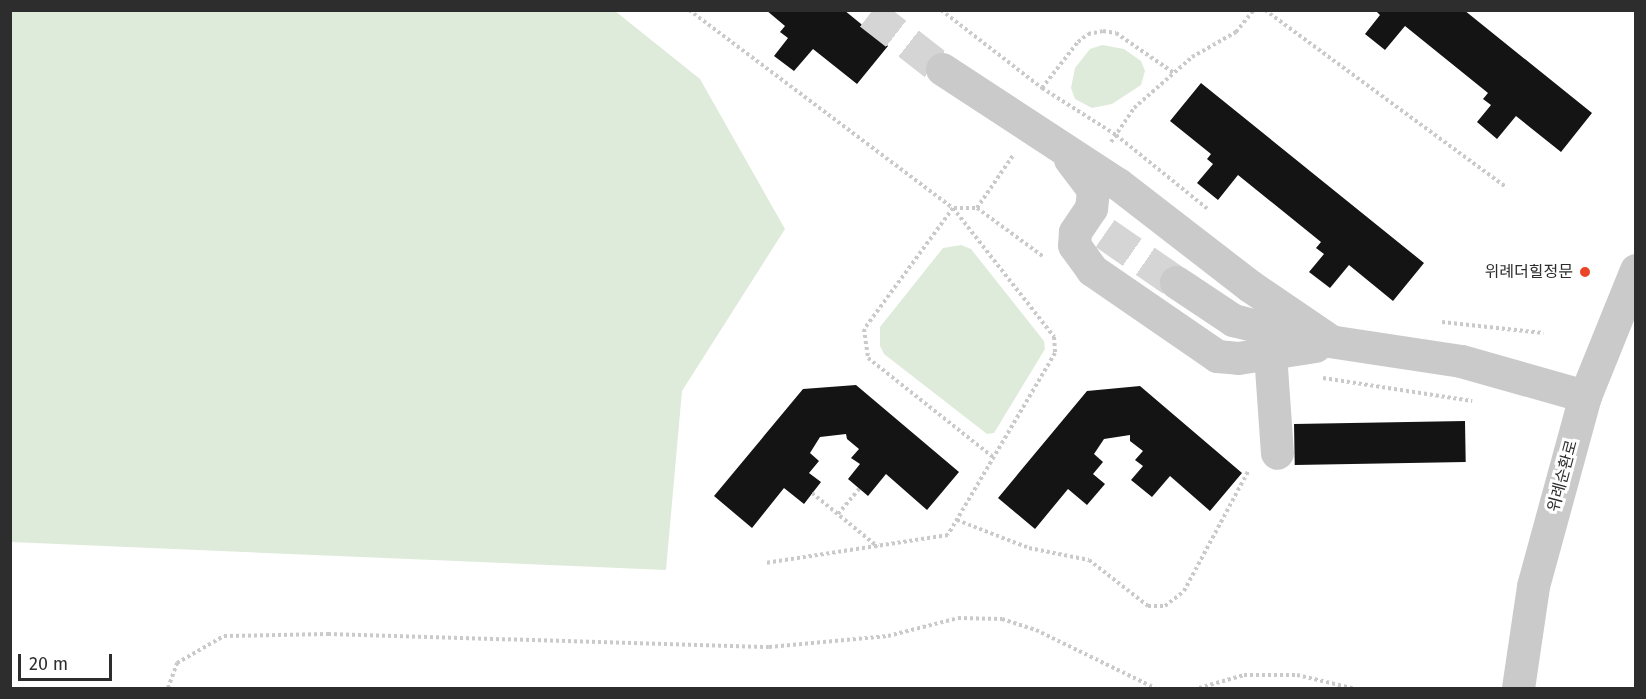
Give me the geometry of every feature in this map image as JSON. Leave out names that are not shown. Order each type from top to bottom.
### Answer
[{"type":"street","points":[[942,69],[1093,170],[1334,342]]},
{"type":"street","points":[[1066,152],[1093,190],[1091,208],[1075,232],[1074,245],[1092,270],[1203,350],[1217,356],[1238,358],[1334,342]]},
{"type":"street","name":"위례순환로","points":[[1518,688],[1533,586],[1585,396],[1635,270]]},
{"type":"street","points":[[1176,282],[1233,320],[1334,342],[1461,361],[1585,396]]},
{"type":"street","points":[[1264,459],[1270,353]]},
{"type":"path","points":[[689,10],[953,208],[1053,337],[1055,353],[948,535],[941,539],[765,563]]},
{"type":"path","points":[[941,10],[1042,88],[1116,135],[1215,215]]},
{"type":"path","points":[[1093,170],[1134,108],[1192,57],[1236,32],[1254,10]]},
{"type":"path","points":[[1265,10],[1507,188]]},
{"type":"path","points":[[1042,88],[1078,42],[1088,34],[1102,32],[1116,33],[1174,73]]},
{"type":"path","points":[[977,208],[1006,161],[1022,152]]},
{"type":"path","points":[[953,208],[864,329],[868,358],[993,458]]},
{"type":"path","points":[[1433,321],[1543,333]]},
{"type":"path","points":[[1315,377],[1474,401]]},
{"type":"path","points":[[957,520],[1029,548],[1089,560],[1148,606],[1165,606],[1184,591],[1264,459]]},
{"type":"path","points":[[838,514],[860,488]]},
{"type":"path","points":[[812,493],[879,548]]},
{"type":"path","points":[[168,688],[177,663],[224,636],[328,634],[769,647],[888,636],[958,618],[1002,619],[1036,630],[1155,688]]},
{"type":"path","points":[[1199,688],[1244,675],[1298,675],[1352,688]]},
{"type":"green space","points":[[11,10],[615,11],[700,79],[785,229],[682,391],[666,570],[11,542]]},
{"type":"green space","points":[[1102,45],[1124,49],[1141,61],[1145,71],[1141,85],[1112,104],[1092,108],[1075,99],[1071,88],[1075,68],[1090,49]]},
{"type":"green space","points":[[961,245],[971,249],[1044,341],[1045,349],[994,433],[987,434],[884,354],[880,346],[880,327],[943,248]]},
{"type":"building","points":[[766,10],[844,10],[888,46],[857,84],[813,49],[794,71],[774,56],[788,38],[780,32],[785,26]]},
{"type":"building","points":[[1375,10],[1464,10],[1592,113],[1561,152],[1516,116],[1497,139],[1477,122],[1491,105],[1483,99],[1488,93],[1405,26],[1385,50],[1365,34],[1380,15]]},
{"type":"building","points":[[1201,83],[1424,263],[1393,301],[1349,265],[1330,288],[1309,272],[1324,254],[1316,248],[1321,242],[1238,175],[1218,200],[1197,183],[1213,164],[1207,159],[1211,154],[1170,121]]},
{"type":"building","points":[[856,385],[959,472],[927,510],[886,474],[868,496],[848,479],[860,464],[851,458],[859,449],[847,439],[846,434],[820,437],[810,453],[819,461],[809,473],[821,482],[804,504],[784,488],[752,528],[714,496],[803,389]]},
{"type":"building","points":[[1140,386],[1242,473],[1210,511],[1170,476],[1152,497],[1131,480],[1143,466],[1135,460],[1143,451],[1130,441],[1130,435],[1104,439],[1094,454],[1103,462],[1093,474],[1105,484],[1087,505],[1068,489],[1035,529],[998,498],[1087,391]]},
{"type":"building","points":[[1465,421],[1466,462],[1295,465],[1294,424]]},
{"type":"tunnel","points":[[870,13],[942,69]]},
{"type":"tunnel","points":[[1105,233],[1176,282]]},
{"type":"place","name":"위례더힐정문","points":[[1585,272]]}]
